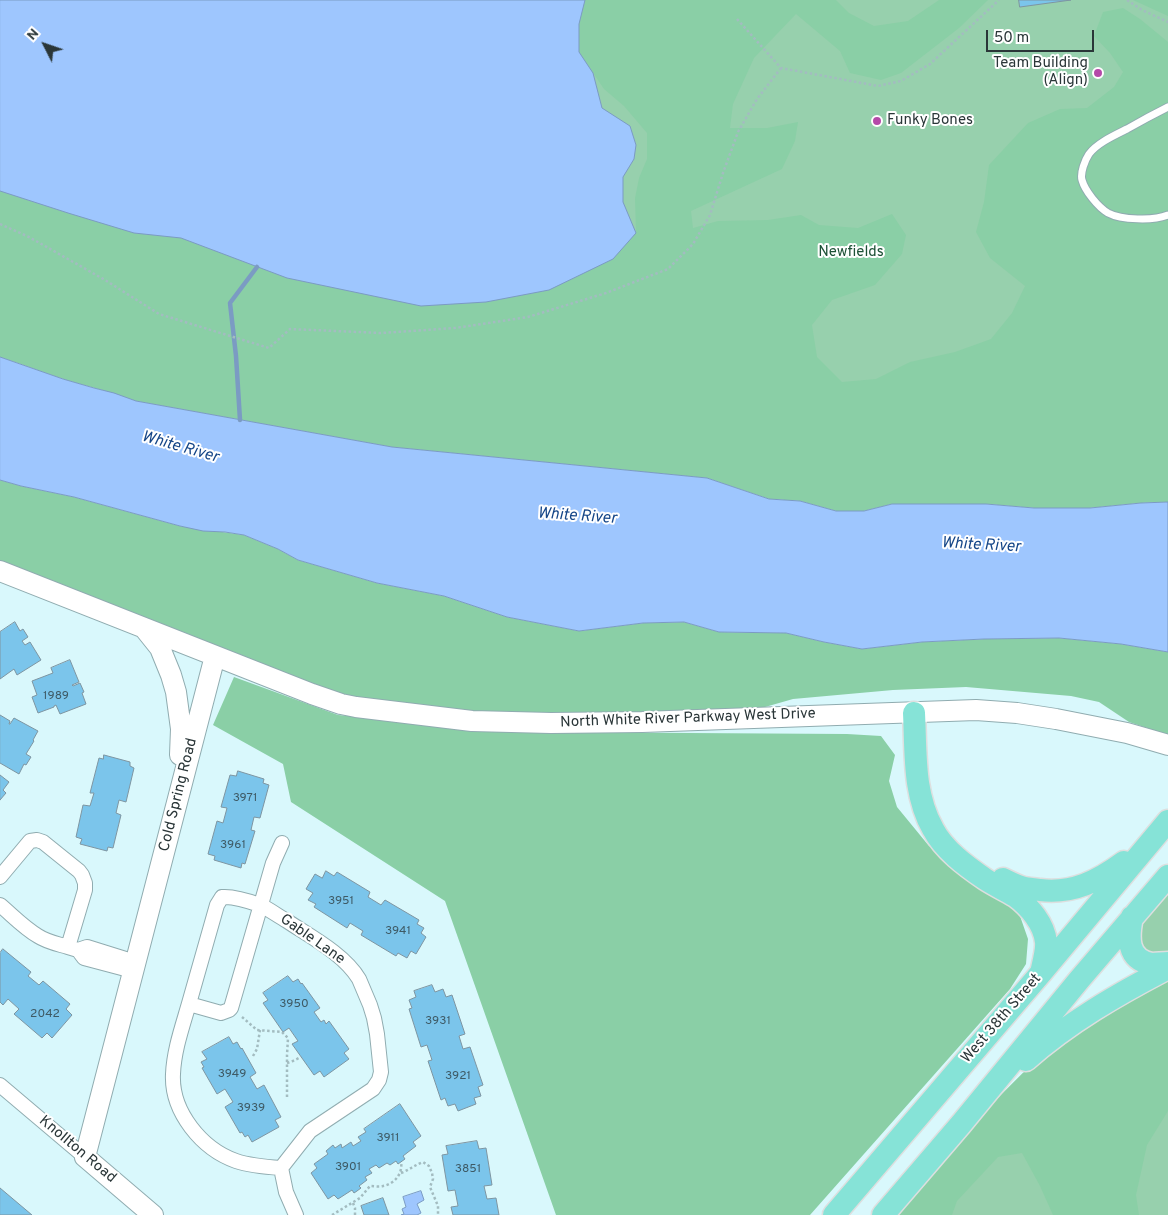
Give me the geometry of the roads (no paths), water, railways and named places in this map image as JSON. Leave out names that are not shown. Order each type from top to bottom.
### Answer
[{"type":"main road","points":[[914,713],[918,784],[925,814],[941,842],[986,879],[1016,897],[1039,921],[1047,944],[1041,974]]},
{"type":"main road","name":"West 38th Street","points":[[834,1215],[1041,974],[1168,821]]},
{"type":"main road","points":[[954,854],[988,873],[1022,888],[1047,891],[1074,888],[1102,877],[1149,843]]},
{"type":"main road","points":[[883,1215],[1168,876]]},
{"type":"main road","points":[[1132,918],[1129,933],[1132,951],[1146,962],[1152,964],[1168,963]]},
{"type":"main road","points":[[961,1124],[1028,1059],[1055,1037],[1108,1000],[1168,968]]},
{"type":"street","points":[[0,571],[215,656]]},
{"type":"street","points":[[143,627],[160,648],[176,692],[182,729],[179,794]]},
{"type":"street","name":"North White River Parkway West Drive","points":[[215,656],[341,704],[472,721],[560,723],[962,710],[1030,714],[1108,729],[1168,745]]},
{"type":"street","name":"Cold Spring Road","points":[[85,1157],[215,656]]},
{"type":"street","points":[[0,877],[30,841],[37,840],[43,842],[79,871],[85,883],[85,890],[73,948]]},
{"type":"street","name":"Gable Lane","points":[[189,1004],[221,1013],[231,1008],[273,863],[282,843]]},
{"type":"street","name":"Gable Lane","points":[[232,897],[261,905],[322,944],[356,973],[374,1018],[381,1072],[379,1080],[373,1089],[310,1132],[281,1168],[238,1162],[220,1154],[198,1136],[185,1118],[176,1095],[173,1075],[176,1050],[189,1004],[219,901],[222,898],[232,897]]},
{"type":"street","points":[[0,905],[38,936],[73,948],[84,958],[134,967]]},
{"type":"street","name":"Knollton Road","points":[[0,1085],[153,1215]]},
{"type":"street","points":[[281,1168],[286,1192],[296,1215]]},
{"type":"lane","points":[[1168,107],[1104,141],[1089,154],[1082,178],[1094,201],[1108,213],[1127,218],[1141,219],[1168,214]]},
{"type":"water","points":[[0,0],[585,0],[579,24],[579,52],[593,73],[602,108],[630,126],[636,145],[634,159],[623,177],[623,202],[636,233],[613,259],[549,290],[486,302],[421,306],[287,278],[181,238],[134,233],[0,191]]},
{"type":"water","name":"White River","points":[[0,357],[63,379],[136,401],[392,447],[707,478],[769,499],[800,501],[836,511],[864,511],[892,504],[986,504],[1034,508],[1090,508],[1168,502],[1168,652],[1121,644],[1059,638],[922,642],[862,649],[786,633],[719,632],[684,622],[643,623],[579,631],[507,617],[444,596],[377,583],[298,560],[278,549],[244,535],[203,531],[180,526],[74,497],[0,480]]},
{"type":"water","points":[[421,1191],[424,1200],[417,1204],[421,1213],[417,1215],[401,1215],[404,1214],[402,1209],[406,1207],[403,1197]]},
{"type":"waterway","points":[[240,420],[230,303],[257,267]]},
{"type":"place","name":"Team Building (Align)","points":[[1098,73]]},
{"type":"place","name":"Funky Bones","points":[[877,121]]},
{"type":"park label","name":"Newfields","points":[[851,253]]}]
